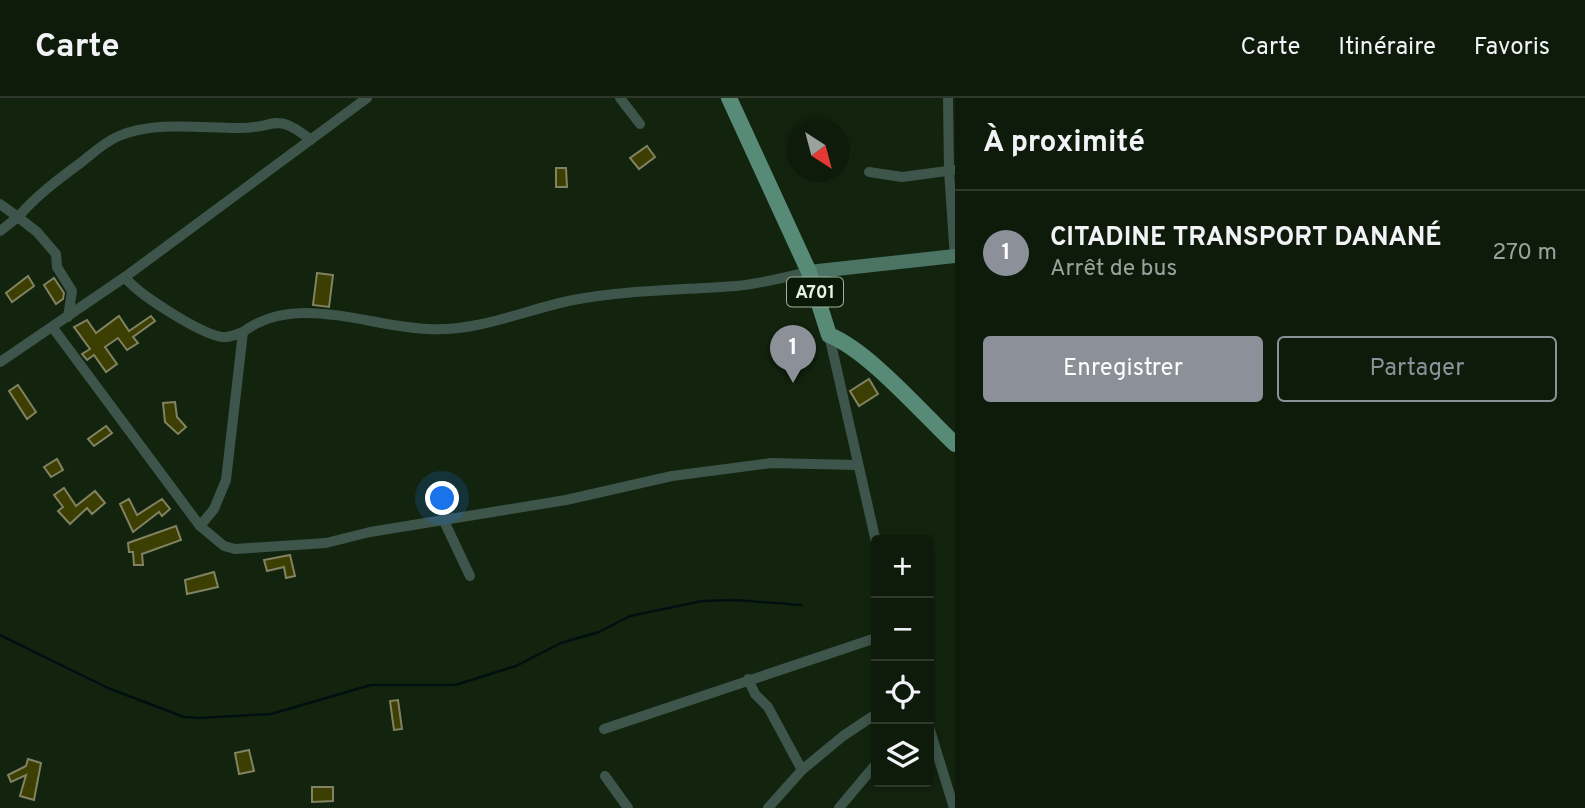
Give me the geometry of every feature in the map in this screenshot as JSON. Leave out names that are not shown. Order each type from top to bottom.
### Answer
[{"type":"main road","name":"A701","points":[[729,98],[809,272],[829,335],[843,341],[860,355],[955,444]]},
{"type":"street","points":[[0,362],[125,277],[366,98]]},
{"type":"street","points":[[620,98],[640,124]]},
{"type":"street","points":[[125,277],[149,300],[222,337],[243,332],[264,319],[290,313],[411,328],[466,327],[574,300],[738,286],[809,272],[955,257],[948,98]]},
{"type":"street","points":[[0,231],[18,217],[40,193],[120,135],[166,127],[257,128],[280,121],[290,124],[311,140]]},
{"type":"street","points":[[869,172],[902,177],[952,171]]},
{"type":"street","points":[[0,204],[37,232],[56,254],[57,267],[72,291],[68,317]]},
{"type":"street","points":[[53,328],[200,526],[224,546],[251,551],[326,543],[566,500],[672,476],[771,463],[856,465]]},
{"type":"street","points":[[200,526],[214,509],[226,480],[243,332]]},
{"type":"street","points":[[829,335],[856,465],[874,535]]},
{"type":"street","points":[[443,520],[470,576]]},
{"type":"street","points":[[604,729],[871,640]]},
{"type":"street","points":[[748,679],[755,694],[768,707],[802,770]]},
{"type":"street","points":[[775,806],[802,770],[843,736],[871,717]]},
{"type":"street","points":[[934,753],[954,808]]},
{"type":"street","points":[[839,808],[871,770]]},
{"type":"street","points":[[605,776],[628,808]]},
{"type":"building","points":[[647,146],[655,157],[639,169],[630,158]]},
{"type":"building","points":[[556,168],[566,168],[567,187],[556,187]]},
{"type":"building","points":[[317,273],[333,275],[329,307],[313,305]]},
{"type":"building","points":[[28,276],[34,286],[12,302],[6,293]]},
{"type":"building","points":[[54,278],[64,293],[63,299],[56,304],[44,285]]},
{"type":"building","points":[[119,316],[129,331],[151,316],[155,321],[133,337],[138,343],[127,350],[118,338],[105,347],[117,364],[106,372],[94,355],[87,360],[82,354],[90,349],[74,327],[87,320],[96,333]]},
{"type":"building","points":[[869,379],[878,394],[859,406],[850,391]]},
{"type":"building","points":[[18,385],[36,412],[27,419],[9,391]]},
{"type":"building","points":[[175,402],[177,417],[186,427],[178,434],[165,422],[163,403]]},
{"type":"building","points":[[106,426],[112,433],[94,446],[88,439]]},
{"type":"building","points":[[57,459],[63,470],[51,477],[44,467]]},
{"type":"building","points":[[64,488],[76,506],[95,491],[105,503],[92,514],[87,508],[70,524],[58,511],[63,507],[54,495]]},
{"type":"building","points":[[129,499],[137,515],[162,499],[170,509],[162,516],[159,512],[133,532],[120,504]]},
{"type":"building","points":[[176,526],[181,540],[142,554],[143,565],[134,565],[133,552],[129,552],[128,543]]},
{"type":"building","points":[[290,555],[295,576],[286,578],[284,567],[267,571],[264,560]]},
{"type":"building","points":[[214,572],[218,587],[187,594],[185,580]]},
{"type":"building","points":[[398,700],[402,729],[394,730],[390,701]]},
{"type":"building","points":[[249,750],[254,771],[239,774],[235,753]]},
{"type":"building","points":[[28,759],[41,763],[34,800],[20,796],[26,775],[11,782],[8,775],[26,766]]},
{"type":"building","points":[[312,787],[333,787],[333,801],[312,802]]},
{"type":"waterway","points":[[0,635],[108,688],[184,717],[199,718],[271,714],[371,685],[455,685],[516,666],[561,643],[599,632],[630,616],[702,601],[735,600],[801,605]]},
{"type":"place","name":"CITADINE TRANSPORT DANANÉ","points":[[793,383]]}]
